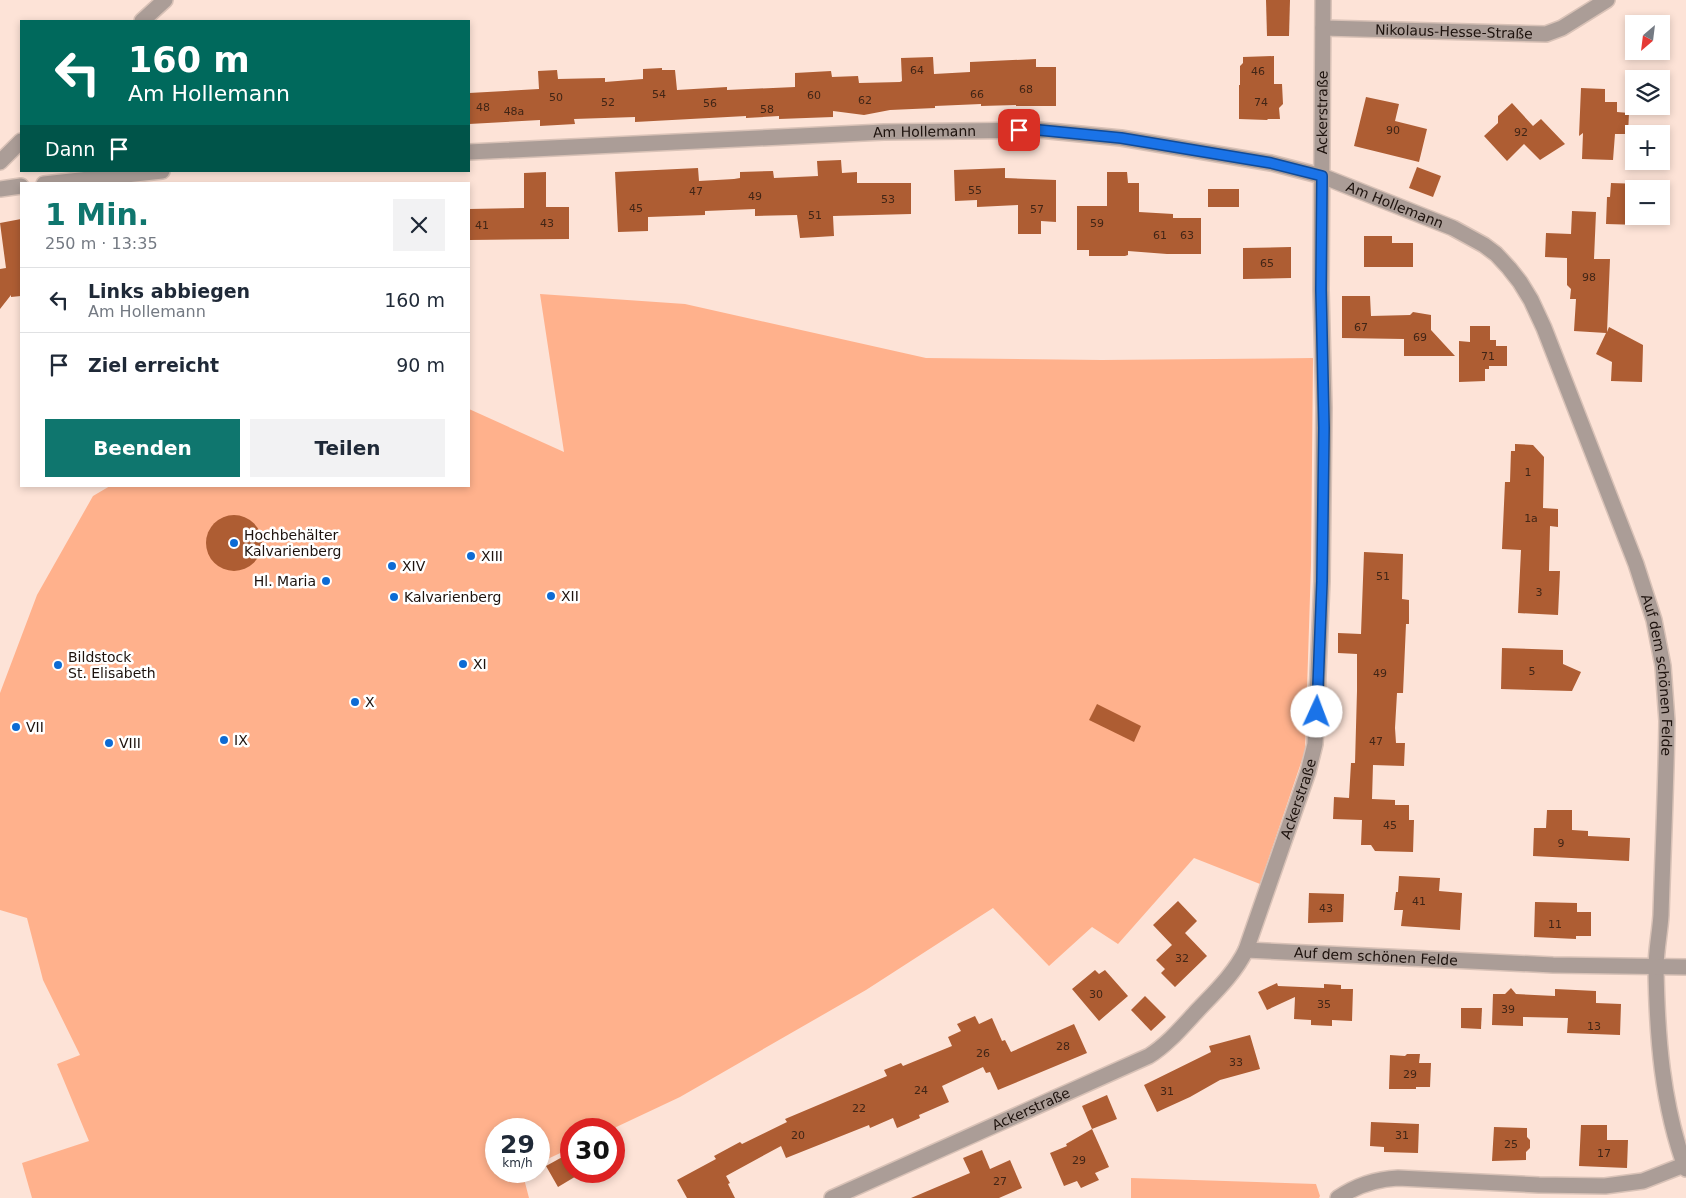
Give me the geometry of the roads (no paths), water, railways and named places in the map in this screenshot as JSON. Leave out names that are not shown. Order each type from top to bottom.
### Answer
[{"type":"street","points":[[143,20],[164,0]]},
{"type":"street","name":"Ackerstraße","points":[[832,1198],[1149,1056],[1171,1039],[1204,1004],[1238,965],[1246,950],[1316,744],[1322,581],[1324,408],[1321,290],[1323,0]]},
{"type":"street","name":"Nikolaus-Hesse-Straße","points":[[1323,28],[1546,34],[1562,28],[1607,0]]},
{"type":"street","name":"Am Hollemann","points":[[470,152],[884,132],[1039,130],[1121,138],[1271,163],[1322,176],[1453,228],[1496,254],[1520,282],[1531,300],[1572,399]]},
{"type":"street","points":[[0,162],[20,142]]},
{"type":"street","points":[[62,182],[153,172]]},
{"type":"street","points":[[0,189],[20,186]]},
{"type":"street","name":"Auf dem schönen Felde","points":[[1338,1198],[1360,1185],[1385,1179],[1407,1178],[1539,1185],[1605,1186],[1644,1181],[1685,1167],[1663,1084],[1660,1054],[1656,966],[1660,921],[1667,738],[1665,689],[1660,646],[1654,620],[1636,564],[1572,399]]},
{"type":"street","name":"Auf dem schönen Felde","points":[[1246,950],[1553,965],[1686,967]]},
{"type":"place","name":"Hochbehälter Kalvarienberg","points":[[234,543]]},
{"type":"place","name":"XIII","points":[[471,556]]},
{"type":"place","name":"XIV","points":[[392,566]]},
{"type":"place","name":"Hl. Maria","points":[[326,581]]},
{"type":"place","name":"XII","points":[[551,596]]},
{"type":"place","name":"Kalvarienberg","points":[[394,597]]},
{"type":"place","name":"XI","points":[[463,664]]},
{"type":"place","name":"Bildstock St. Elisabeth","points":[[58,665]]},
{"type":"place","name":"X","points":[[355,702]]},
{"type":"place","name":"VII","points":[[16,727]]},
{"type":"place","name":"IX","points":[[224,740]]},
{"type":"place","name":"VIII","points":[[109,743]]}]
